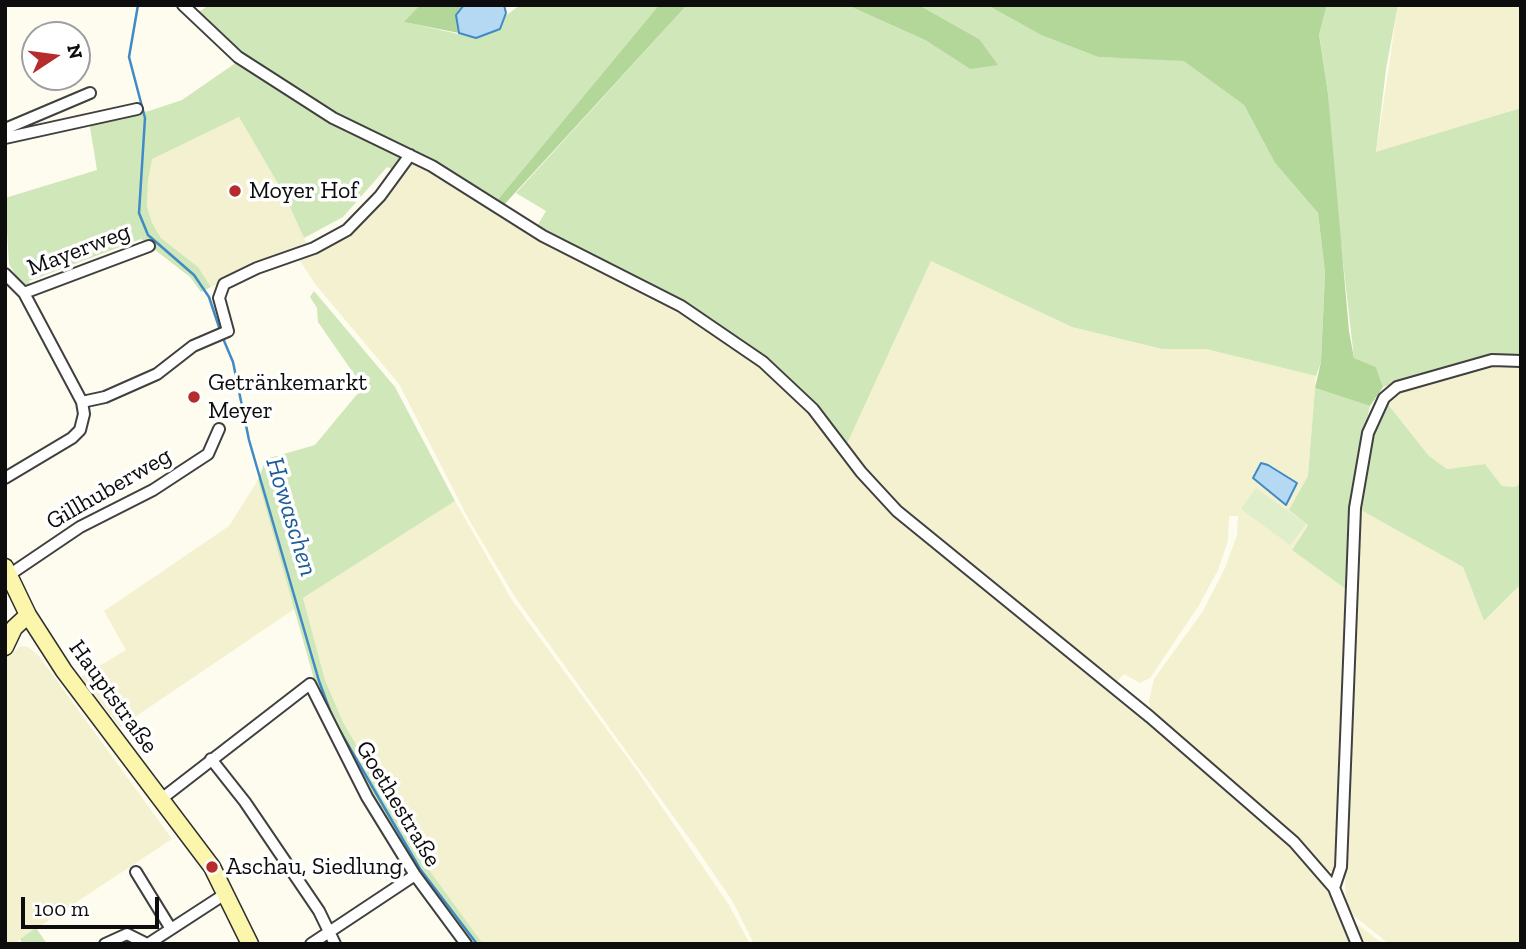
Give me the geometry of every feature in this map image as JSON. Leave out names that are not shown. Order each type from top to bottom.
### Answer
[{"type":"main road","name":"Hauptstraße","points":[[7,571],[32,622],[194,847],[210,878],[225,894],[250,944]]},
{"type":"main road","points":[[5,647],[32,622]]},
{"type":"street","points":[[183,5],[238,57],[333,118],[410,155],[543,236],[681,306],[763,362],[813,410],[861,472],[897,511],[1120,692],[1264,814],[1313,862],[1334,888],[1357,944]]},
{"type":"street","points":[[5,129],[90,93]]},
{"type":"street","points":[[5,138],[137,109]]},
{"type":"street","points":[[82,402],[105,397],[157,374],[193,346],[228,331],[219,298],[224,284],[257,268],[314,248],[347,230],[380,197],[410,155]]},
{"type":"street","name":"Mayerweg","points":[[24,293],[149,246]]},
{"type":"street","points":[[5,274],[24,293],[82,402],[84,423],[72,438],[5,478]]},
{"type":"street","points":[[1334,888],[1341,867],[1355,508],[1368,433],[1384,398],[1397,387],[1492,360],[1521,361]]},
{"type":"street","name":"Gillhuberweg","points":[[7,571],[80,527],[153,490],[208,454],[219,429]]},
{"type":"street","name":"Goethestraße","points":[[211,759],[304,687],[313,686],[336,740],[415,875],[466,944]]},
{"type":"street","points":[[160,800],[211,759],[245,802],[330,932],[335,944]]},
{"type":"street","points":[[136,872],[171,929]]},
{"type":"street","points":[[311,944],[415,875]]},
{"type":"street","points":[[105,944],[127,934],[147,944],[225,894]]},
{"type":"shaded area","points":[[1398,5],[1521,5],[1521,108],[1376,153]]},
{"type":"shaded area","points":[[239,117],[284,194],[308,247],[211,287],[198,267],[161,238],[152,223],[147,207],[151,159]]},
{"type":"shaded area","points":[[419,163],[535,235],[678,307],[777,378],[821,424],[896,514],[1205,770],[1303,858],[1329,891],[1351,944],[754,944],[733,902],[699,852],[515,597],[469,520],[399,384],[315,284],[299,259],[331,245],[409,165]]},
{"type":"shaded area","points":[[931,261],[1072,327],[1162,349],[1206,349],[1316,376],[1308,476],[1290,510],[1308,524],[1292,550],[1347,590],[1337,867],[1333,871],[1325,871],[1151,715],[1149,701],[1154,679],[1203,611],[1225,568],[1237,535],[1238,516],[1229,516],[1228,541],[1218,570],[1198,607],[1150,678],[1140,683],[1124,674],[1115,684],[900,507],[846,446]]},
{"type":"shaded area","points":[[1502,364],[1521,365],[1521,483],[1515,487],[1502,486],[1485,464],[1447,469],[1429,456],[1386,402],[1394,393]]},
{"type":"shaded area","points":[[258,480],[296,608],[120,727],[81,677],[126,650],[104,611],[229,526]]},
{"type":"shaded area","points":[[455,501],[512,600],[638,772],[729,905],[750,944],[483,944],[427,867],[343,722],[325,680],[303,598]]},
{"type":"shaded area","points":[[1359,509],[1463,567],[1484,621],[1521,584],[1521,944],[1389,944],[1353,915],[1346,901],[1344,867]]},
{"type":"shaded area","points":[[21,646],[28,647],[39,656],[172,839],[13,944],[5,944],[5,661]]},
{"type":"shaded area","points":[[1354,923],[1360,926],[1383,944],[1361,944]]},
{"type":"green space","points":[[209,5],[420,5],[405,22],[476,38],[520,5],[659,5],[495,203],[333,113],[239,56],[196,14]]},
{"type":"green space","points":[[420,5],[464,5],[456,15],[459,33],[404,22]]},
{"type":"green space","points":[[659,5],[687,5],[502,207],[495,203]]},
{"type":"green space","points":[[687,5],[847,5],[925,40],[970,69],[979,39],[919,5],[987,5],[1041,35],[1098,57],[1184,60],[1244,105],[1275,163],[1318,213],[1325,273],[1321,362],[1316,376],[1206,349],[1162,349],[1072,327],[931,261],[846,446],[764,358],[536,228],[546,211],[516,193]]},
{"type":"green space","points":[[847,5],[919,5],[979,39],[998,65],[970,69],[925,40]]},
{"type":"green space","points":[[987,5],[1327,5],[1319,34],[1328,94],[1349,331],[1354,358],[1376,367],[1383,387],[1370,406],[1315,388],[1321,362],[1325,273],[1318,213],[1275,163],[1244,105],[1184,61],[1098,57],[1041,35]]},
{"type":"green space","points":[[1327,5],[1398,5],[1386,69],[1376,152],[1521,108],[1521,357],[1491,356],[1383,387],[1376,367],[1354,358],[1332,166],[1328,94],[1319,33]]},
{"type":"green space","points":[[237,62],[330,119],[400,156],[401,161],[396,171],[387,167],[343,217],[304,238],[284,194],[239,117],[152,159],[148,181],[147,207],[152,223],[161,238],[198,267],[211,287],[201,292],[190,277],[141,239],[29,281],[31,287],[22,286],[9,264],[5,198],[97,170],[89,121],[149,111],[182,100]]},
{"type":"green space","points":[[314,291],[395,387],[455,501],[303,598],[325,680],[343,722],[427,867],[483,944],[473,944],[417,873],[331,724],[314,679],[258,480],[266,459],[315,445],[363,387],[318,322],[317,308],[310,297]]},
{"type":"green space","points":[[1315,388],[1370,406],[1354,476],[1347,590],[1292,550],[1308,525],[1289,510],[1308,476]]},
{"type":"green space","points":[[1386,402],[1429,456],[1447,469],[1485,464],[1502,486],[1515,487],[1521,483],[1521,584],[1484,621],[1463,567],[1359,509],[1369,442]]},
{"type":"green space","points":[[1256,488],[1306,524],[1290,545],[1241,509]]},
{"type":"green space","points":[[36,928],[47,944],[23,944],[20,939]]},
{"type":"water","points":[[464,5],[504,5],[506,13],[500,29],[476,38],[459,33],[456,15]]},
{"type":"water","points":[[1261,463],[1297,483],[1286,505],[1253,478]]},
{"type":"waterway","name":"Howaschen","points":[[138,5],[129,57],[145,118],[139,213],[148,235],[194,275],[209,297],[220,330]]},
{"type":"waterway","name":"Howaschen","points":[[222,336],[233,362],[249,440],[319,681],[333,719]]},
{"type":"waterway","name":"Howaschen","points":[[340,731],[420,869],[477,944]]},
{"type":"place","name":"Moyer Hof","points":[[235,191]]},
{"type":"place","name":"Getränkemarkt Meyer","points":[[194,397]]},
{"type":"place","name":"Aschau, Siedlung","points":[[212,867]]}]
